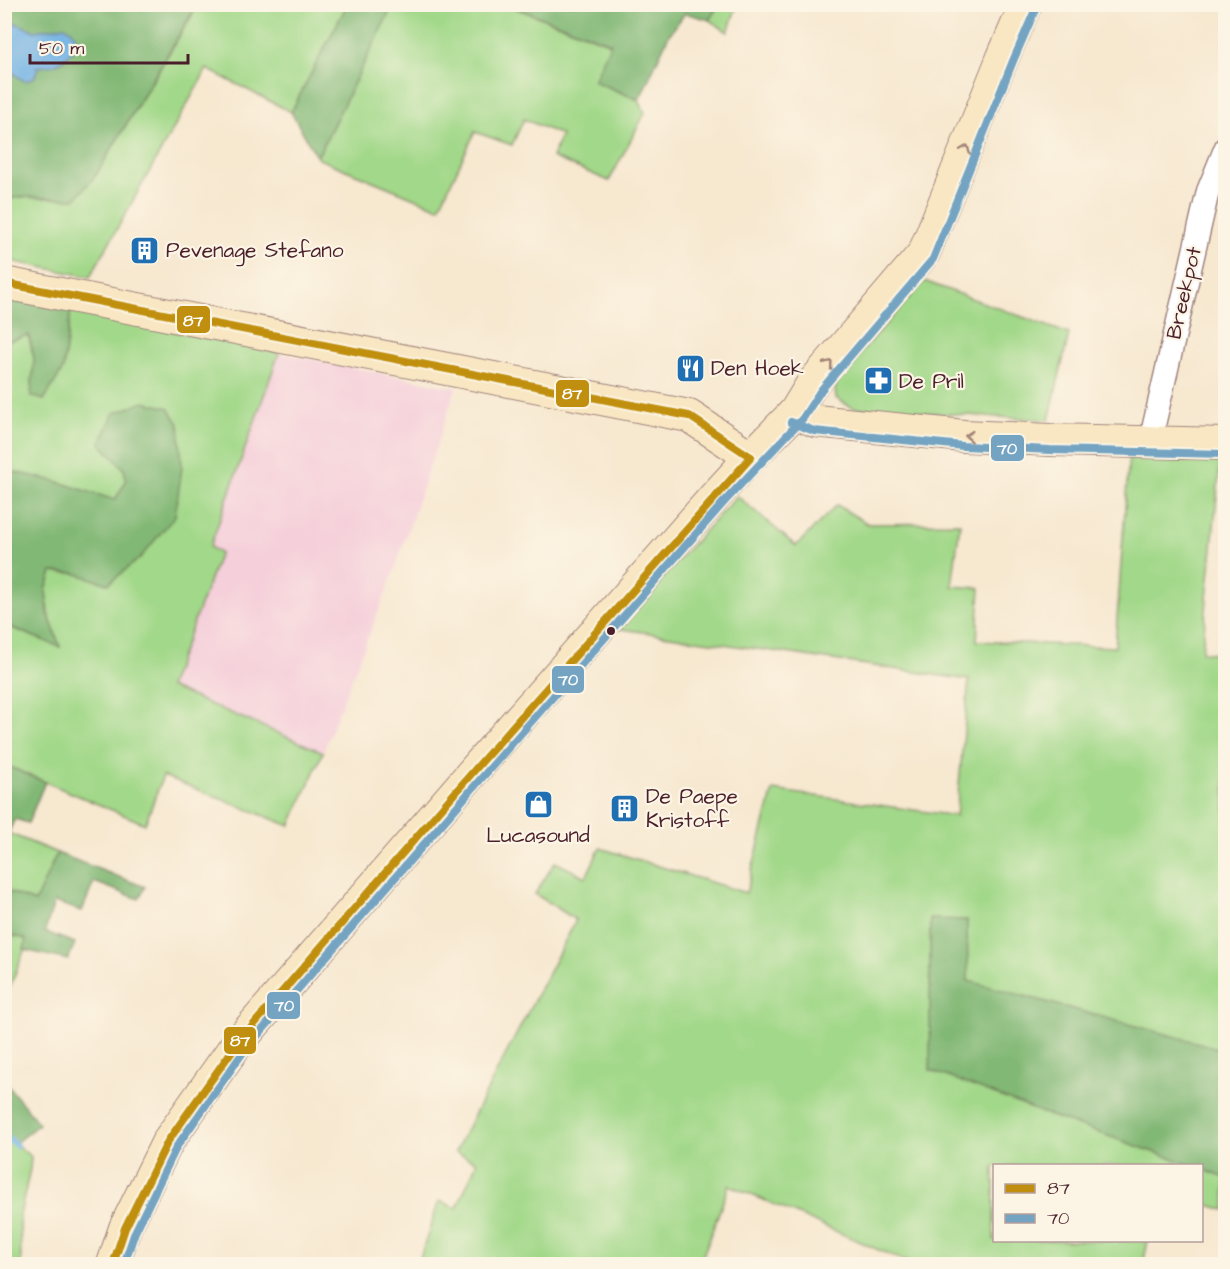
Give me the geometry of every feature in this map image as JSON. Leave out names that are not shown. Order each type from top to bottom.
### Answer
[{"type":"street","points":[[113,1264],[125,1228],[168,1141],[236,1045],[750,457],[795,412],[812,384],[924,253],[1026,4]]},
{"type":"street","name":"Breekpot","points":[[1153,442],[1154,424],[1208,190],[1226,147]]},
{"type":"street","points":[[4,283],[690,416],[750,457]]},
{"type":"street","points":[[795,412],[815,421],[964,435],[1226,444]]},
{"type":"shaded area","points":[[279,353],[456,388],[395,569],[323,752],[169,688],[220,554],[210,548]]},
{"type":"green space","points":[[719,4],[737,5],[728,32],[709,20]]},
{"type":"green space","points":[[5,5],[197,5],[96,175],[75,199],[20,197],[5,200]]},
{"type":"green space","points":[[198,5],[347,5],[291,112],[207,69],[90,277],[5,260],[4,200],[20,197],[75,199],[96,175]]},
{"type":"green space","points":[[347,5],[393,5],[317,157],[291,112]]},
{"type":"green space","points":[[393,5],[507,5],[611,44],[594,81],[639,100],[645,113],[609,181],[552,157],[561,135],[524,119],[512,145],[475,132],[439,208],[317,158]]},
{"type":"green space","points":[[507,5],[719,5],[709,20],[685,13],[669,35],[639,100],[594,81],[611,43]]},
{"type":"green space","points":[[924,281],[1069,334],[1049,420],[852,408],[836,398],[835,388],[840,376]]},
{"type":"green space","points":[[5,295],[71,310],[63,369],[44,400],[31,396],[34,358],[29,335],[5,342]]},
{"type":"green space","points":[[71,310],[279,353],[210,547],[220,553],[169,687],[323,752],[290,826],[163,776],[145,824],[5,765],[4,625],[60,647],[48,613],[46,590],[52,572],[74,573],[108,584],[140,558],[124,469],[126,481],[115,501],[55,481],[5,470],[5,342],[28,335],[34,358],[31,396],[63,369]]},
{"type":"green space","points":[[144,402],[169,408],[179,424],[182,467],[175,516],[140,558],[108,584],[74,573],[52,572],[46,590],[48,613],[60,647],[5,625],[5,470],[55,481],[115,500],[126,481],[124,469],[100,443],[114,413]]},
{"type":"green space","points":[[1221,453],[1202,652],[1225,654],[1225,1050],[968,981],[967,920],[930,920],[931,1070],[1054,1117],[1188,1164],[993,1164],[993,1242],[1148,1242],[1143,1264],[911,1264],[729,1185],[700,1264],[418,1264],[439,1201],[457,1208],[477,1162],[455,1152],[576,920],[535,894],[555,862],[586,877],[600,848],[746,893],[773,790],[956,816],[969,680],[615,628],[737,496],[796,546],[837,505],[868,524],[960,523],[952,586],[980,588],[977,641],[1115,647],[1129,454]]},
{"type":"green space","points":[[5,765],[45,782],[28,823],[15,819],[5,840]]},
{"type":"green space","points":[[8,833],[57,853],[35,902],[5,890],[4,840]]},
{"type":"green space","points":[[57,853],[145,887],[139,899],[94,882],[82,911],[54,902],[45,932],[75,943],[68,960],[24,950],[26,939],[5,934],[5,890],[35,902]]},
{"type":"green space","points":[[930,919],[967,920],[968,981],[1225,1050],[1225,1178],[1203,1169],[1203,1164],[1188,1164],[930,1070]]},
{"type":"green space","points":[[5,934],[26,939],[24,951],[5,1000]]},
{"type":"green space","points":[[4,1081],[39,1124],[15,1143],[5,1134]]},
{"type":"green space","points":[[4,1134],[31,1157],[20,1215],[21,1264],[5,1264]]},
{"type":"green space","points":[[1203,1169],[1225,1178],[1225,1210],[1203,1203]]},
{"type":"water","points":[[5,19],[35,31],[65,26],[72,31],[79,43],[57,64],[36,67],[38,69],[34,78],[25,81],[5,68]]},
{"type":"waterway","points":[[4,1135],[16,1145]]},
{"type":"transit line","name":"70","points":[[124,1264],[135,1232],[177,1146],[244,1051],[724,502],[803,418],[821,390],[933,259],[1036,8]]},
{"type":"transit line","name":"87","points":[[4,283],[689,416],[751,457]]},
{"type":"transit line","name":"70","points":[[791,422],[814,431],[963,446],[1226,454]]},
{"type":"transit line","name":"87","points":[[113,1264],[125,1228],[168,1141],[236,1045],[751,457]]},
{"type":"place","name":"Pevenage Stefano","points":[[145,250]]},
{"type":"place","name":"Den Hoek","points":[[690,368]]},
{"type":"place","name":"De Pril","points":[[878,381]]},
{"type":"place","name":"Lucasound","points":[[538,804]]},
{"type":"place","name":"De Paepe Kristoff","points":[[625,808]]}]
